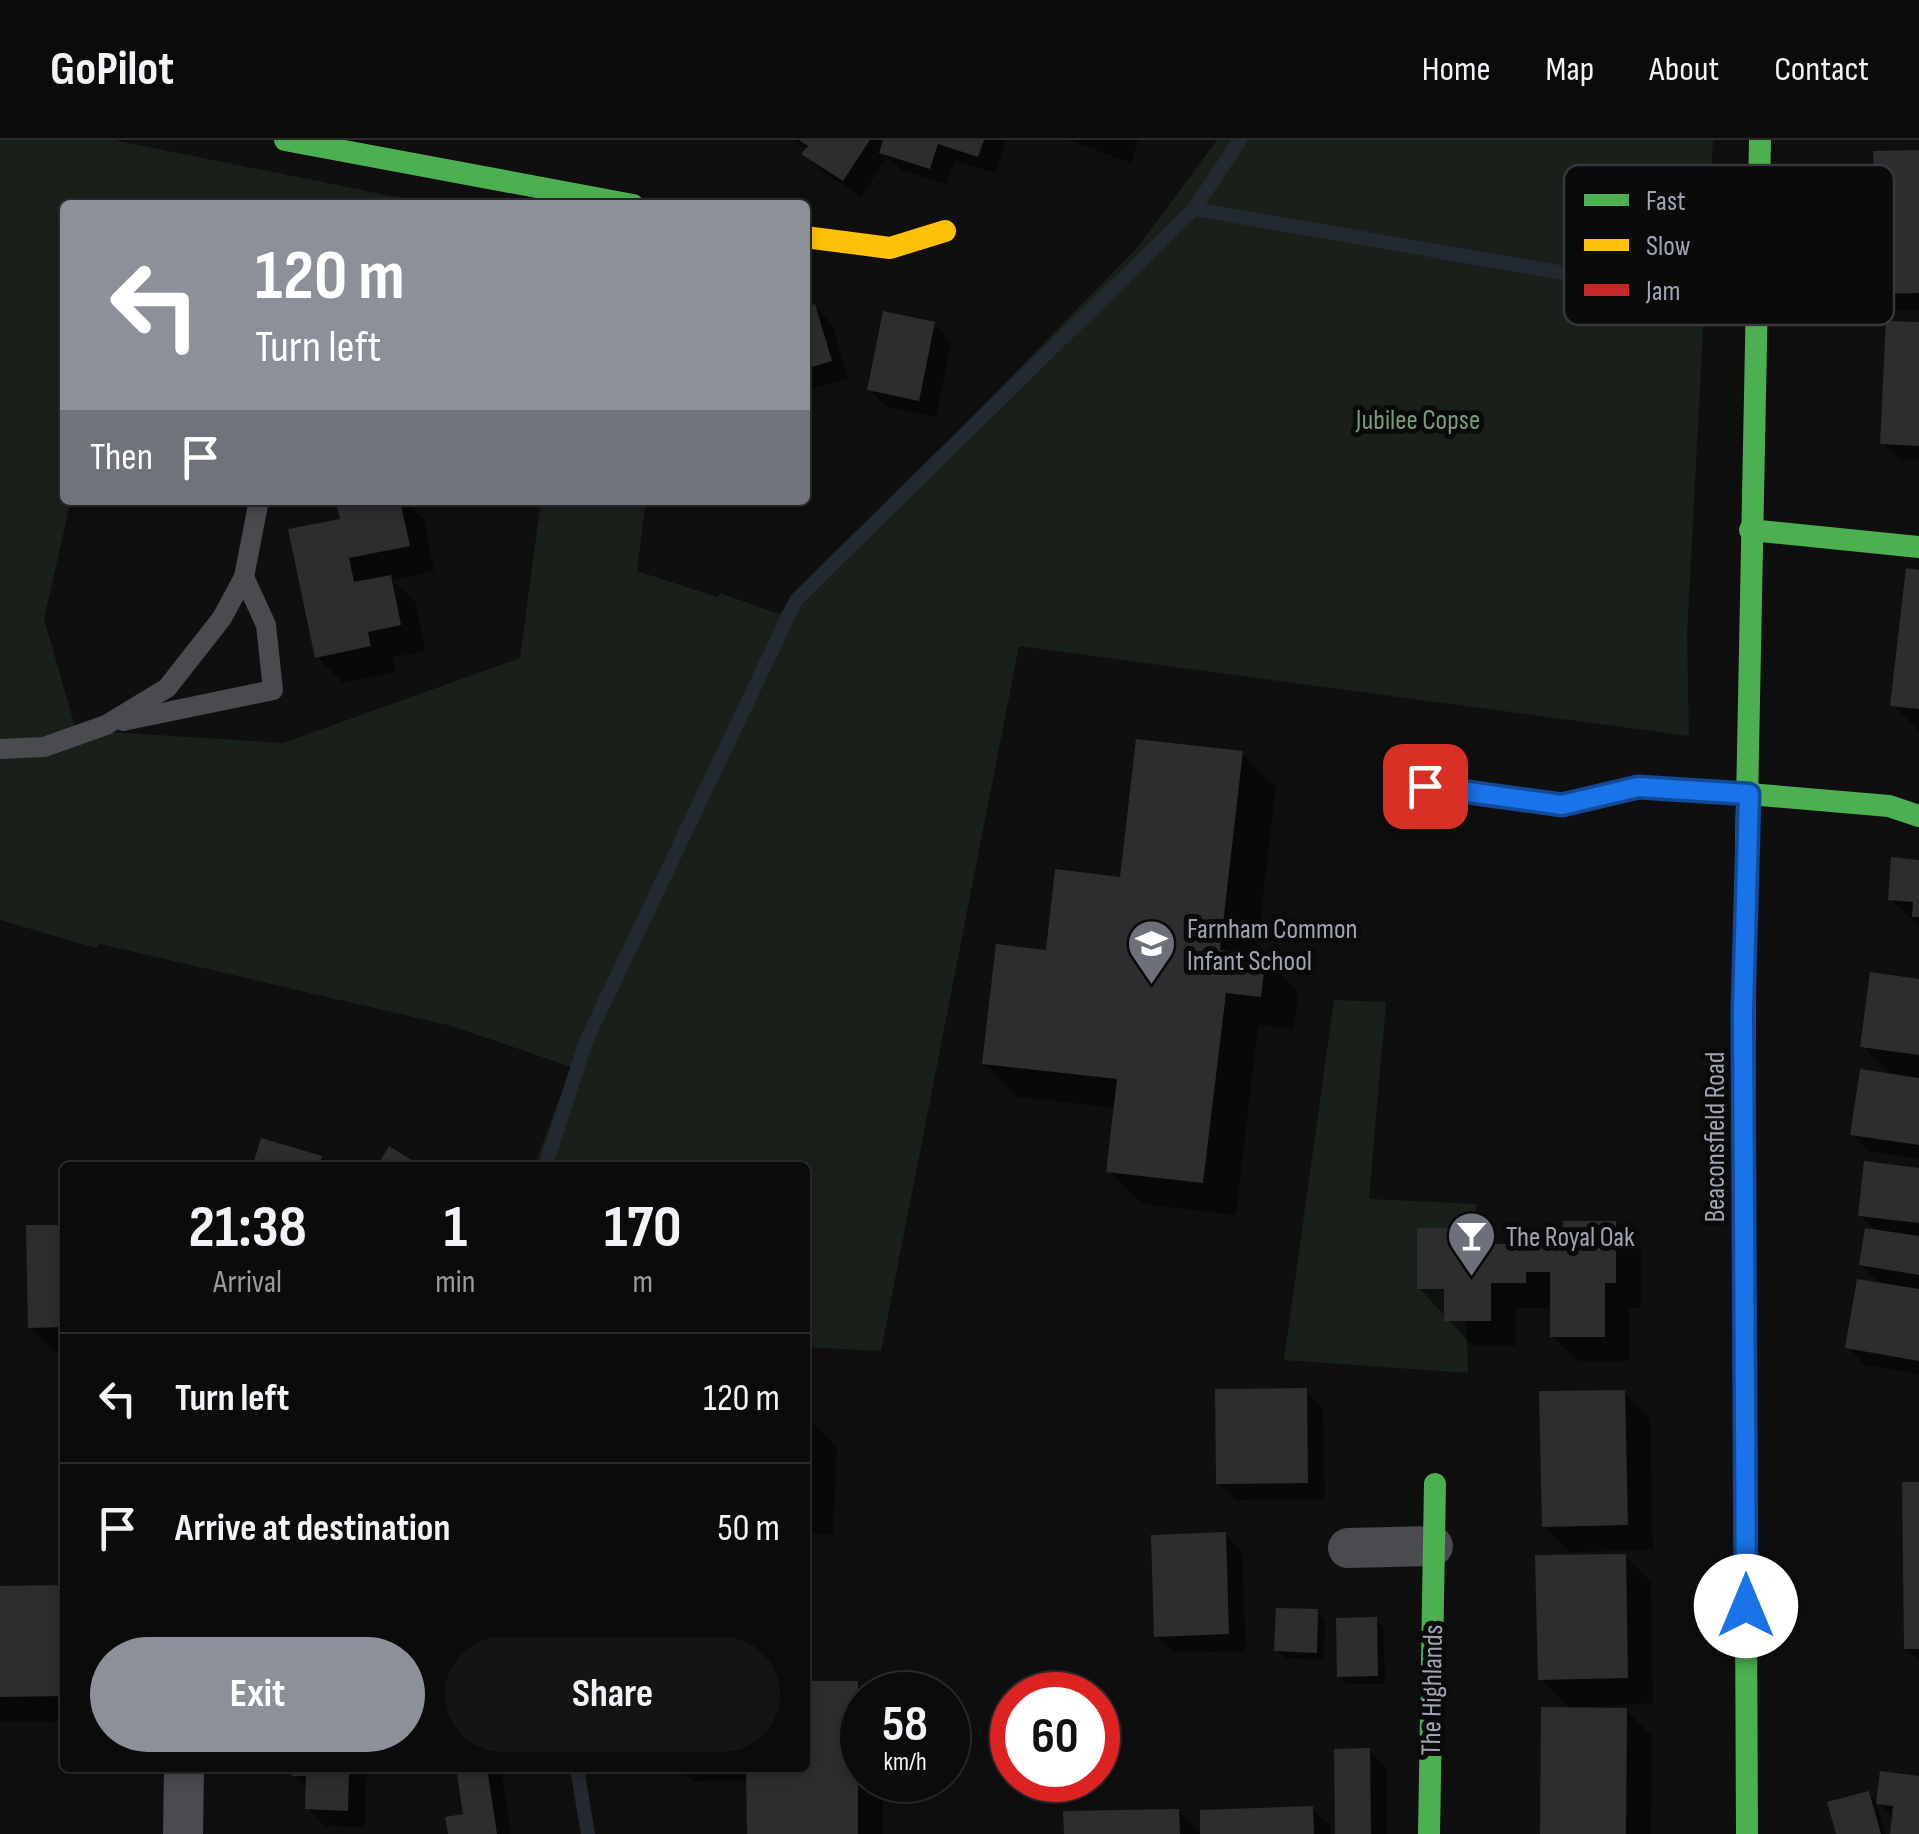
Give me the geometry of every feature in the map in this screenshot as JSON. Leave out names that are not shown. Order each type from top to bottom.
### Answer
[{"type":"main road","points":[[285,140],[606,200]]},
{"type":"main road","name":"Beaconsfield Road","points":[[1759,165],[1760,140]]},
{"type":"main road","points":[[810,238],[890,248],[946,232]]},
{"type":"main road","name":"Beaconsfield Road","points":[[1747,1834],[1743,1010],[1755,325]]},
{"type":"main road","points":[[1750,530],[1919,547]]},
{"type":"main road","points":[[1749,794],[1888,806],[1919,816]]},
{"type":"main road","name":"The Highlands","points":[[1429,1834],[1435,1484]]},
{"type":"street","points":[[1348,1548],[1432,1546]]},
{"type":"street","points":[[183,1834],[184,1772]]},
{"type":"lane","points":[[106,724],[167,688],[222,618],[244,577],[258,505]]},
{"type":"lane","points":[[0,749],[44,747],[106,724],[273,690],[266,625],[244,577]]},
{"type":"lane","points":[[1425,786],[1562,805],[1638,787],[1749,794]]},
{"type":"green space","name":"Jubilee Copse","points":[[0,140],[113,140],[412,200],[60,200],[60,505],[70,505],[44,619],[76,730],[283,743],[520,658],[540,505],[645,505],[637,571],[779,614],[1137,248],[1217,140],[1713,140],[1712,165],[1564,165],[1564,325],[1703,325],[1687,635],[1689,736],[1019,646],[881,1351],[810,1347],[810,1162],[536,1162],[571,1067],[452,1026],[100,944],[96,948],[0,920]]},
{"type":"green space","points":[[1334,1000],[1386,1002],[1369,1199],[1476,1204],[1477,1228],[1417,1229],[1417,1288],[1444,1289],[1466,1321],[1468,1373],[1284,1360]]},
{"type":"building","points":[[799,140],[870,140],[843,181],[801,154],[808,146]]},
{"type":"building","points":[[883,140],[984,140],[978,157],[938,144],[930,169],[879,153]]},
{"type":"building","points":[[1919,150],[1919,293],[1894,294],[1894,165],[1873,165],[1873,151]]},
{"type":"building","points":[[815,304],[832,361],[810,368],[810,306]]},
{"type":"building","points":[[883,311],[935,322],[919,401],[867,390]]},
{"type":"building","points":[[1894,321],[1919,322],[1919,446],[1880,444],[1886,325],[1894,325]]},
{"type":"building","points":[[336,505],[401,505],[410,546],[349,558],[354,582],[391,575],[401,625],[368,632],[371,646],[315,658],[288,529],[340,519]]},
{"type":"building","points":[[1906,568],[1919,570],[1919,709],[1890,706]]},
{"type":"building","points":[[1136,739],[1243,751],[1220,950],[1266,955],[1261,997],[1226,993],[1203,1183],[1106,1172],[1117,1079],[982,1064],[996,944],[1046,950],[1055,869],[1120,877]]},
{"type":"building","points":[[1891,857],[1919,860],[1919,917],[1912,917],[1913,902],[1888,900]]},
{"type":"building","points":[[1870,972],[1919,979],[1919,1055],[1860,1047]]},
{"type":"building","points":[[1860,1069],[1919,1078],[1919,1145],[1850,1135]]},
{"type":"building","points":[[261,1138],[322,1156],[320,1162],[254,1162]]},
{"type":"building","points":[[389,1146],[414,1162],[380,1162]]},
{"type":"building","points":[[1864,1161],[1919,1168],[1919,1223],[1858,1216]]},
{"type":"building","name":"The Royal Oak","points":[[1563,1221],[1616,1221],[1616,1283],[1605,1283],[1605,1337],[1550,1337],[1550,1272],[1526,1272],[1526,1283],[1491,1283],[1491,1321],[1444,1321],[1444,1289],[1417,1289],[1417,1228],[1477,1228],[1477,1244],[1520,1244],[1520,1235],[1543,1235],[1543,1243],[1563,1243]]},
{"type":"building","points":[[26,1225],[60,1225],[60,1327],[28,1328]]},
{"type":"building","points":[[1865,1228],[1919,1236],[1919,1275],[1859,1265]]},
{"type":"building","points":[[1857,1279],[1919,1289],[1919,1361],[1845,1348]]},
{"type":"building","points":[[1307,1388],[1308,1483],[1216,1484],[1215,1389]]},
{"type":"building","points":[[1625,1390],[1628,1525],[1542,1527],[1539,1391]]},
{"type":"building","points":[[1902,1482],[1919,1482],[1919,1649],[1904,1649]]},
{"type":"building","points":[[1226,1532],[1229,1634],[1154,1637],[1151,1535]]},
{"type":"building","points":[[1626,1554],[1628,1678],[1538,1680],[1535,1555]]},
{"type":"building","points":[[60,1585],[60,1696],[0,1697],[0,1586]]},
{"type":"building","points":[[1276,1608],[1318,1609],[1317,1653],[1274,1651]]},
{"type":"building","points":[[1377,1617],[1378,1676],[1337,1677],[1336,1618]]},
{"type":"building","points":[[810,1681],[840,1681],[840,1802],[858,1802],[858,1834],[747,1834],[746,1772],[810,1772]]},
{"type":"building","points":[[1541,1707],[1627,1708],[1626,1834],[1540,1834]]},
{"type":"building","points":[[1370,1748],[1371,1834],[1335,1834],[1334,1749]]},
{"type":"building","points":[[1880,1771],[1919,1776],[1919,1834],[1890,1834],[1893,1806],[1876,1804]]},
{"type":"building","points":[[292,1772],[349,1772],[348,1811],[305,1809],[306,1776],[292,1776]]},
{"type":"building","points":[[457,1772],[488,1772],[497,1834],[448,1834],[445,1817],[463,1814]]},
{"type":"building","points":[[1869,1791],[1881,1834],[1836,1834],[1827,1802]]},
{"type":"building","points":[[1313,1806],[1314,1834],[1200,1834],[1200,1810]]},
{"type":"building","points":[[1179,1809],[1180,1834],[1064,1834],[1063,1811]]},
{"type":"waterway","points":[[1194,209],[1240,140]]},
{"type":"waterway","points":[[547,1162],[586,1041],[796,600],[1194,209],[1564,273]]},
{"type":"waterway","points":[[578,1772],[588,1834]]},
{"type":"traffic: fast","points":[[285,140],[606,200]]},
{"type":"traffic: fast","points":[[1760,140],[1760,165]]},
{"type":"traffic: fast","points":[[1746,853],[1756,325]]},
{"type":"traffic: fast","points":[[1750,530],[1919,547]]},
{"type":"traffic: fast","points":[[1749,794],[1889,806],[1919,816]]},
{"type":"traffic: fast","points":[[1744,1165],[1747,1834]]},
{"type":"traffic: fast","points":[[1429,1834],[1435,1484]]},
{"type":"traffic: slow","points":[[810,238],[890,248],[945,231]]},
{"type":"traffic: jam","points":[[1744,1165],[1746,853]]},
{"type":"place","name":"Farnham Common Infant School","points":[[1152,986]]},
{"type":"place","name":"The Royal Oak","points":[[1471,1278]]},
{"type":"route","points":[[1425,786],[1562,805],[1638,787],[1749,794],[1743,1010],[1746,1606]]}]
